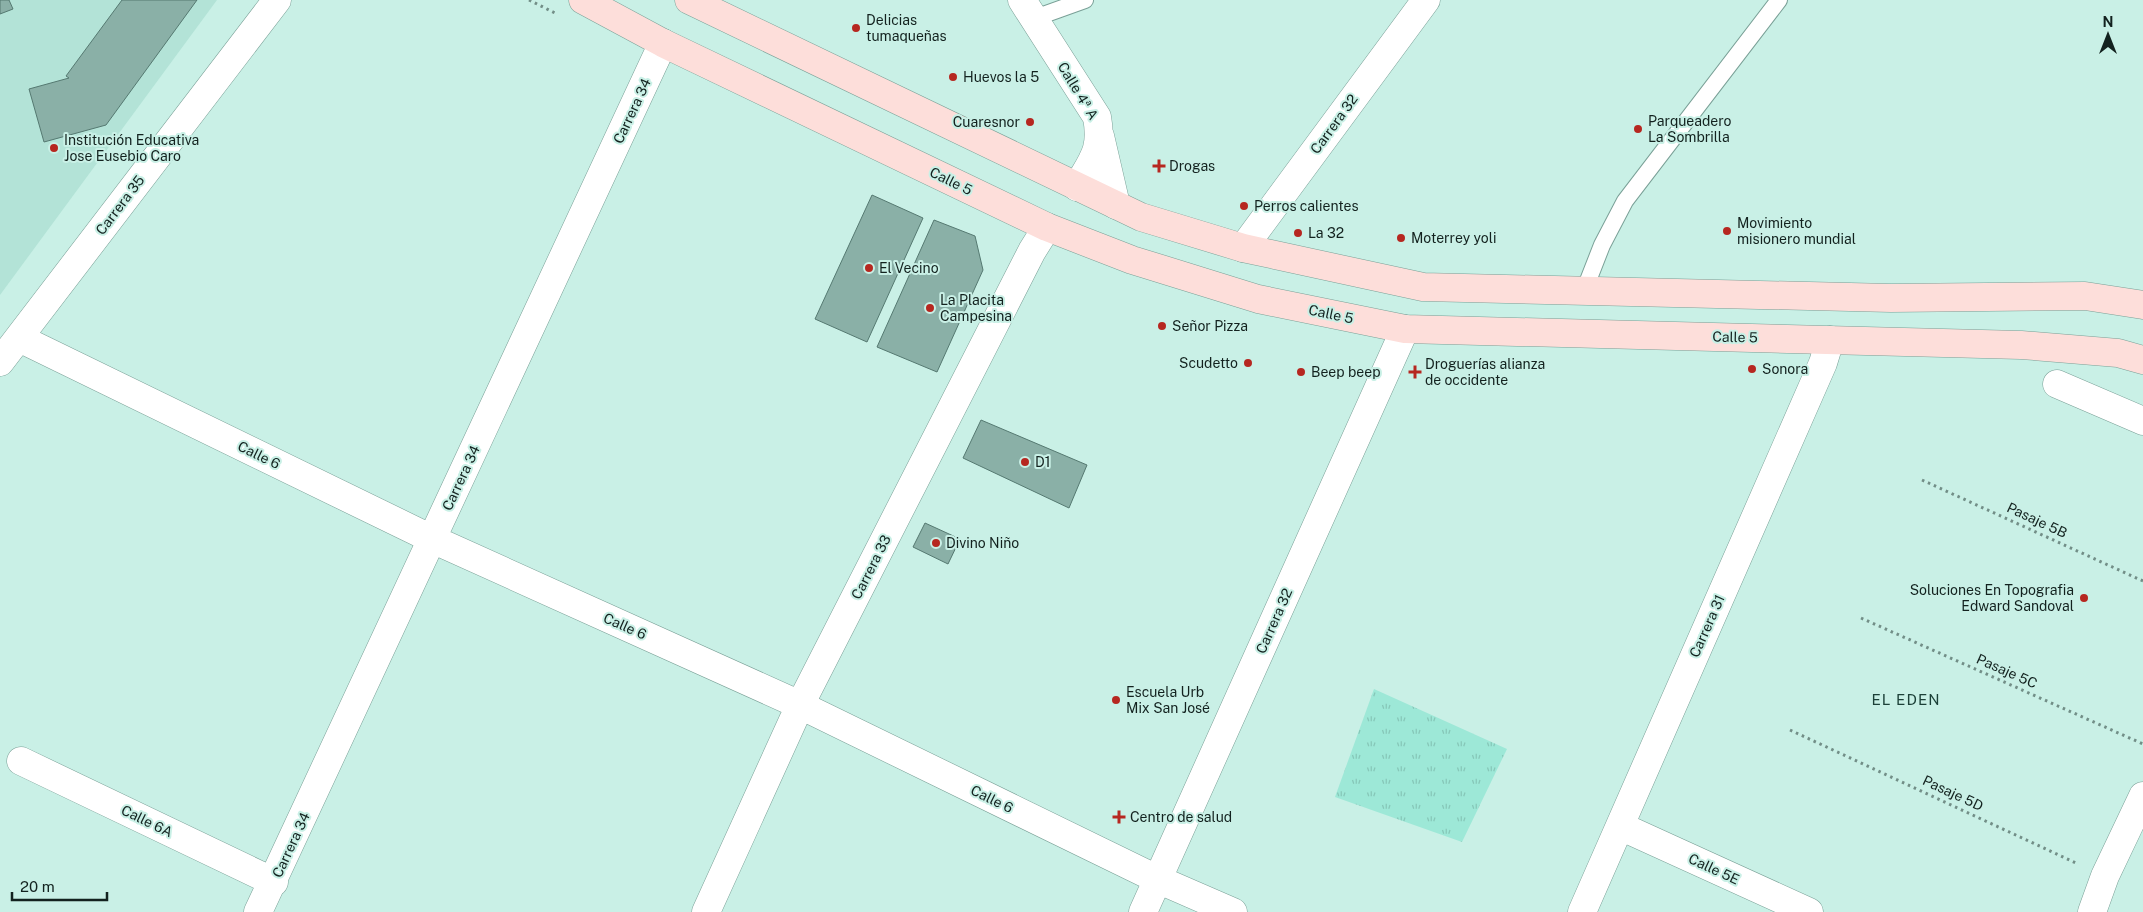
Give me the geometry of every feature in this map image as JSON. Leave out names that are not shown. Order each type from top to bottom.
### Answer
[{"type":"main road","name":"Calle 5","points":[[583,0],[663,43],[1047,227],[1132,260],[1258,299],[1405,329],[2021,345],[2118,353],[2143,360]]},
{"type":"main road","points":[[690,0],[1141,217],[1243,248],[1423,287],[1891,298],[2085,296],[2143,305]]},
{"type":"street","name":"Carrera 35","points":[[0,362],[276,0]]},
{"type":"street","name":"Carrera 32","points":[[1243,248],[1426,0]]},
{"type":"street","name":"Calle 4ª A","points":[[1027,10],[1097,117],[1100,136],[1097,152],[1077,187]]},
{"type":"street","name":"Carrera 34","points":[[258,912],[274,882],[663,43]]},
{"type":"street","points":[[1100,136],[1116,205]]},
{"type":"street","name":"Carrera 33","points":[[706,912],[800,705],[1028,260],[1047,227]]},
{"type":"street","name":"Carrera 32","points":[[1142,912],[1405,329]]},
{"type":"street","name":"Calle 6","points":[[19,338],[432,539],[800,705],[1157,880],[1233,912]]},
{"type":"street","name":"Carrera 31","points":[[1582,912],[1822,363],[1830,340]]},
{"type":"street","points":[[2057,384],[2143,421]]},
{"type":"street","name":"Calle 6A","points":[[21,761],[274,882]]},
{"type":"street","points":[[2092,912],[2105,876],[2143,796]]},
{"type":"street","name":"Calle 5E","points":[[1620,826],[1809,912]]},
{"type":"lane","points":[[1027,10],[1086,0]]},
{"type":"lane","points":[[1584,291],[1602,245],[1625,202],[1779,0]]},
{"type":"path","name":"Pasaje 5B","points":[[1922,480],[2143,581]]},
{"type":"path","name":"Pasaje 5C","points":[[1861,618],[2143,744]]},
{"type":"path","name":"Pasaje 5D","points":[[1790,730],[2105,876]]},
{"type":"shaded area","name":"Institución Educativa Jose Eusebio Caro","points":[[0,0],[217,0],[0,295]]},
{"type":"green space","points":[[1374,689],[1507,749],[1462,842],[1335,797]]},
{"type":"building","points":[[0,0],[9,0],[13,9],[0,14]]},
{"type":"building","points":[[122,0],[197,0],[106,125],[44,142],[29,89],[69,78],[66,76]]},
{"type":"building","name":"El Vecino","points":[[872,195],[923,218],[867,342],[815,319]]},
{"type":"building","name":"La Placita Campesina","points":[[934,220],[975,236],[983,270],[937,372],[877,347]]},
{"type":"building","name":"D1","points":[[981,420],[1087,465],[1069,508],[963,458]]},
{"type":"building","name":"Divino Niño","points":[[925,523],[960,539],[948,564],[913,547]]},
{"type":"place","name":"Delicias tumaqueñas","points":[[856,28]]},
{"type":"place","name":"Huevos la 5","points":[[953,77]]},
{"type":"place","name":"Cuaresnor","points":[[1030,122]]},
{"type":"place","name":"Parqueadero La Sombrilla","points":[[1638,129]]},
{"type":"place","name":"Institución Educativa Jose Eusebio Caro","points":[[54,148]]},
{"type":"place","name":"Drogas","points":[[1159,166]]},
{"type":"place","name":"Perros calientes","points":[[1244,206]]},
{"type":"place","name":"Movimiento misionero mundial","points":[[1727,231]]},
{"type":"place","name":"La 32","points":[[1298,233]]},
{"type":"place","name":"Moterrey yoli","points":[[1401,238]]},
{"type":"place","name":"El Vecino","points":[[869,268]]},
{"type":"place","name":"La Placita Campesina","points":[[930,308]]},
{"type":"place","name":"Señor Pizza","points":[[1162,326]]},
{"type":"place","name":"Scudetto","points":[[1248,363]]},
{"type":"place","name":"Sonora","points":[[1752,369]]},
{"type":"place","name":"Beep beep","points":[[1301,372]]},
{"type":"place","name":"Droguerías alianza de occidente","points":[[1415,372]]},
{"type":"place","name":"D1","points":[[1025,462]]},
{"type":"place","name":"Divino Niño","points":[[936,543]]},
{"type":"place","name":"Soluciones En Topografia Edward Sandoval","points":[[2084,598]]},
{"type":"place","name":"Escuela Urb Mix San José","points":[[1116,700]]},
{"type":"place","name":"Centro de salud","points":[[1119,817]]},
{"type":"district","name":"EL EDEN","points":[[1906,700]]}]
